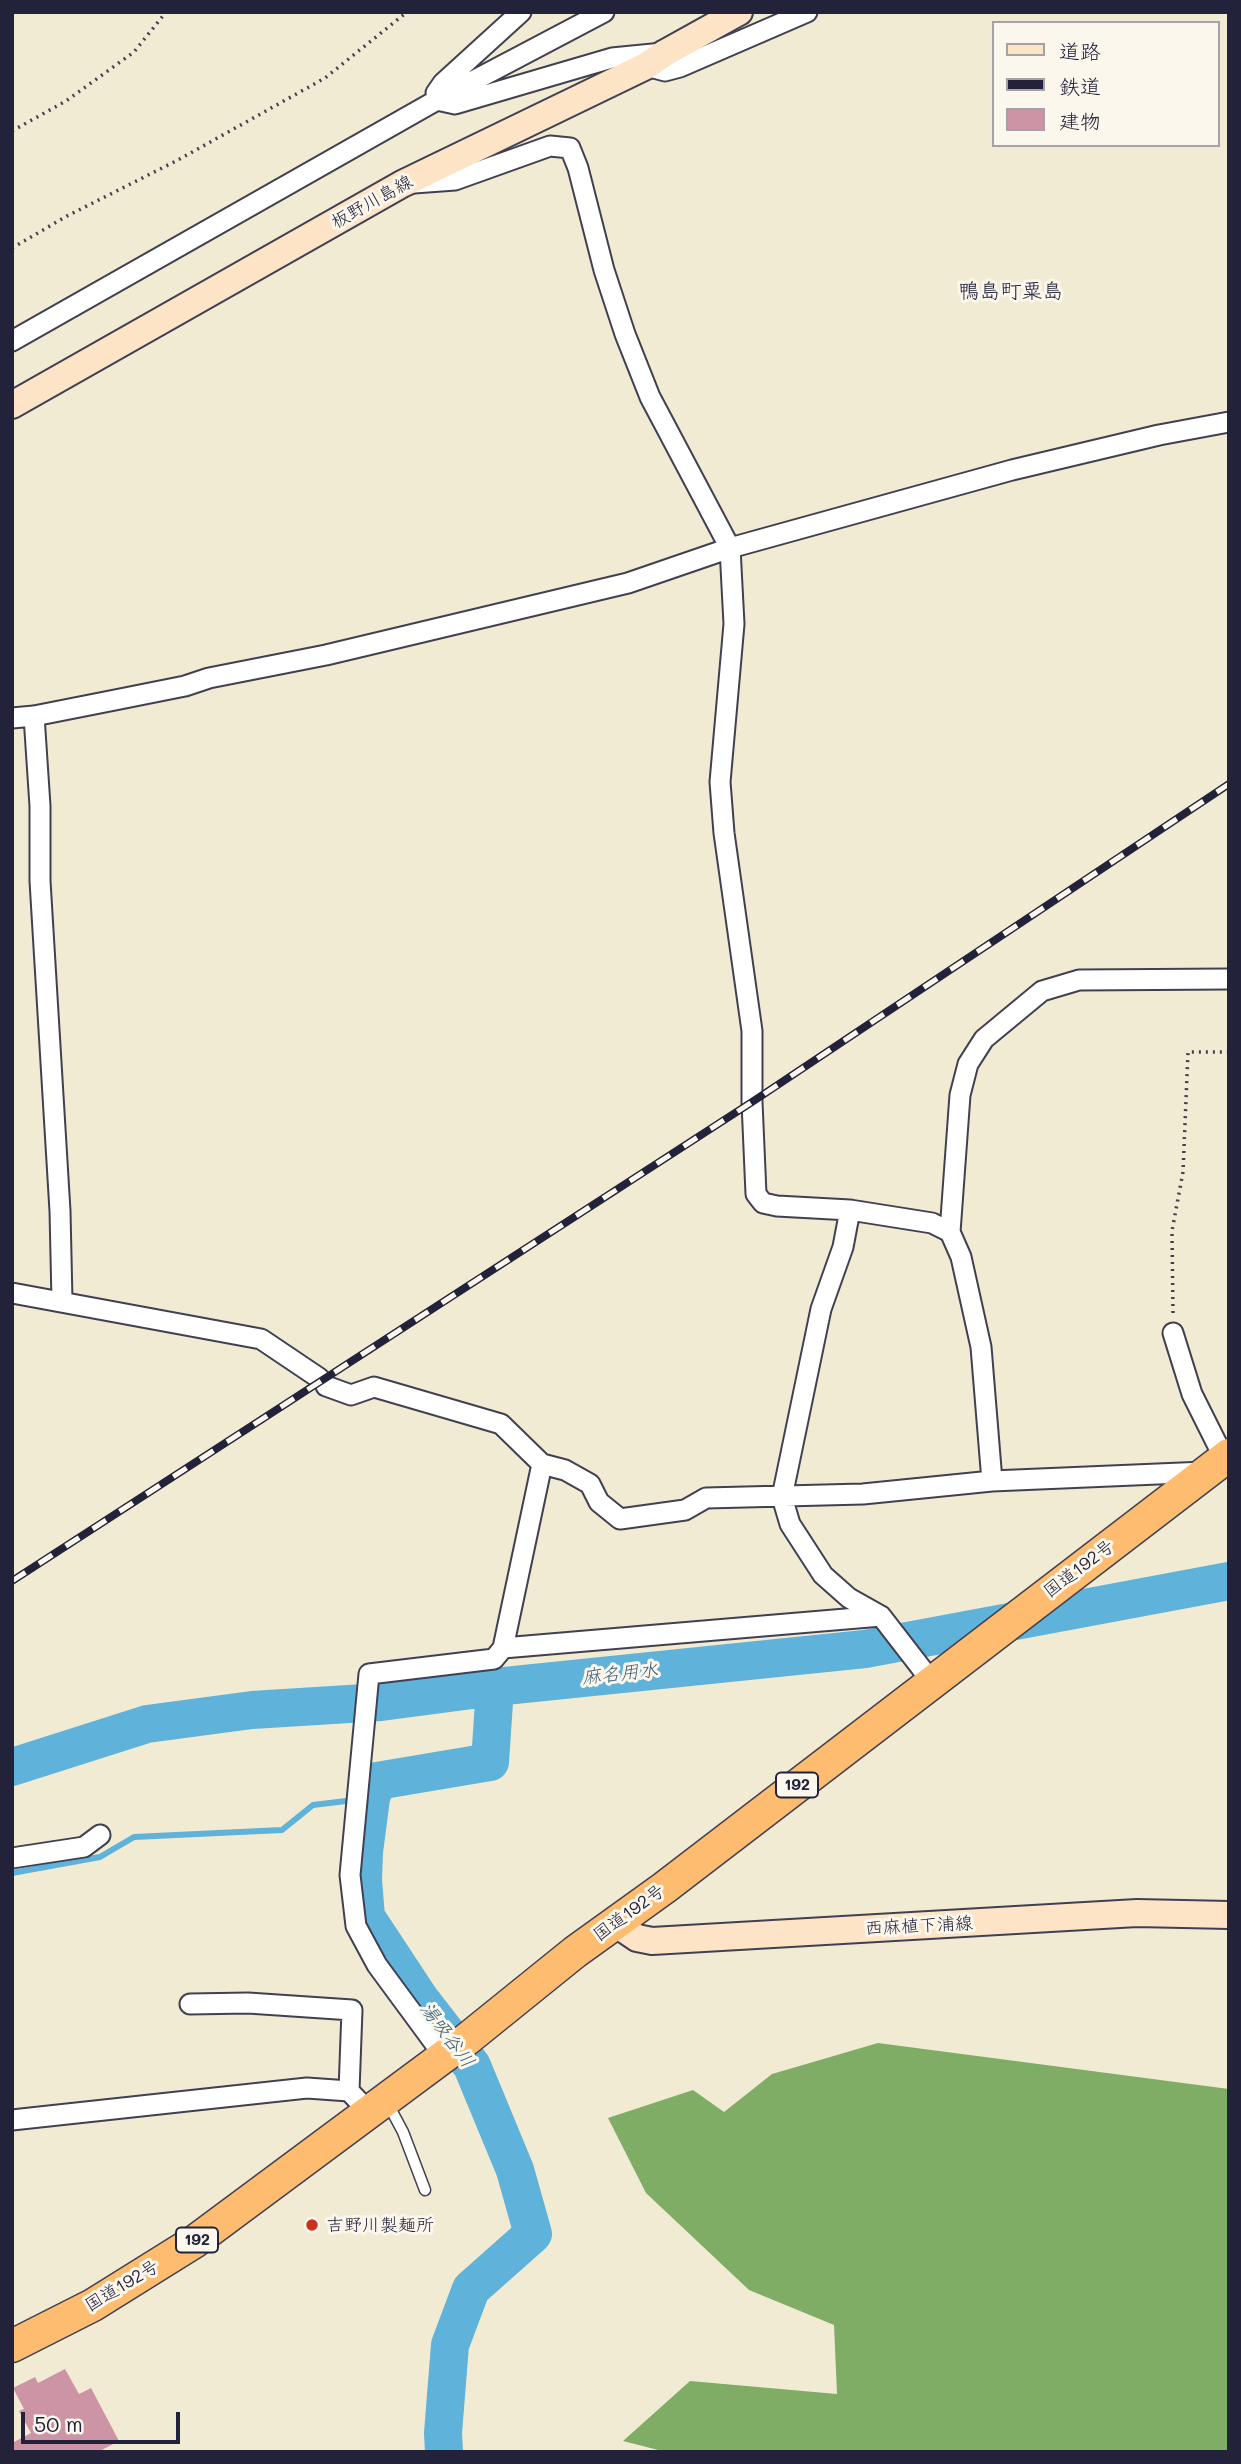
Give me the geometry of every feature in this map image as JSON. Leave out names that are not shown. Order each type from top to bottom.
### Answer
[{"type":"highway","name":"国道192号","points":[[12,2347],[93,2305],[194,2242],[368,2101],[453,2050],[615,1923],[923,1670],[978,1647],[1220,1462]]},
{"type":"main road","name":"板野川島線","points":[[12,405],[402,184],[656,59],[739,12]]},
{"type":"main road","name":"西麻植下浦線","points":[[615,1923],[637,1938],[652,1941],[1138,1913],[1229,1915]]},
{"type":"street","points":[[437,100],[436,93],[443,83],[521,12]]},
{"type":"street","points":[[12,341],[437,100],[604,12]]},
{"type":"street","points":[[437,100],[455,104],[612,58],[656,59],[665,71],[807,12]]},
{"type":"street","points":[[402,184],[455,180],[550,146],[570,148],[625,334],[645,384],[730,548],[734,624],[720,782],[724,833],[752,1031],[756,1194],[763,1203],[777,1206],[850,1210],[932,1223],[950,1232]]},
{"type":"street","points":[[12,718],[34,716],[326,656],[628,583],[730,548],[1012,470],[1159,435],[1229,422]]},
{"type":"street","points":[[34,716],[40,806],[40,881],[60,1211],[62,1301]]},
{"type":"street","points":[[992,1481],[981,1347],[961,1257],[950,1232],[960,1095],[968,1064],[984,1039],[1042,991],[1079,979],[1229,979]]},
{"type":"street","points":[[850,1210],[843,1247],[821,1309],[782,1497],[790,1524],[823,1575],[849,1598],[885,1620],[923,1670]]},
{"type":"street","points":[[12,1293],[261,1339],[322,1382],[351,1395],[374,1387],[501,1424],[541,1464],[565,1471],[590,1484],[599,1502],[620,1519],[685,1510],[706,1498],[863,1494],[1220,1462],[1192,1394],[1173,1333]]},
{"type":"street","points":[[453,2050],[377,1965],[356,1926],[350,1875],[369,1674],[494,1659],[503,1648],[541,1464]]},
{"type":"street","points":[[503,1648],[885,1620]]},
{"type":"street","points":[[12,1858],[84,1847],[100,1835]]},
{"type":"street","points":[[12,2120],[307,2088],[368,2101],[352,2010],[248,2003],[190,2004]]},
{"type":"lane","points":[[368,2101],[392,2110],[425,2190]]},
{"type":"path","points":[[12,131],[66,101],[134,52],[166,12]]},
{"type":"path","points":[[12,248],[325,78],[407,12]]},
{"type":"path","points":[[1173,1333],[1172,1231],[1183,1172],[1188,1052],[1229,1052]]},
{"type":"green space","points":[[878,2043],[1229,2089],[1229,2452],[666,2452],[623,2441],[690,2381],[837,2394],[834,2325],[749,2290],[646,2193],[608,2118],[693,2090],[724,2112],[772,2074]]},
{"type":"building","points":[[65,2369],[79,2394],[91,2388],[119,2441],[98,2452],[12,2452],[12,2443],[31,2433],[19,2411],[24,2409],[13,2388],[35,2377],[38,2383]]},
{"type":"waterway","name":"麻名用水","points":[[12,1767],[147,1724],[252,1710],[381,1702],[495,1687],[865,1649],[1229,1581]]},
{"type":"waterway","name":"湯吸谷川","points":[[444,2452],[450,2345],[471,2289],[533,2234],[515,2170],[472,2066],[420,1999],[366,1917],[364,1852],[371,1798],[377,1781],[490,1762],[495,1687]]},
{"type":"waterway","points":[[12,1873],[100,1857],[134,1837],[282,1830],[313,1805],[371,1798]]},
{"type":"railway","points":[[12,1581],[752,1102],[1229,784]]},
{"type":"place","name":"吉野川製麺所","points":[[312,2225]]},
{"type":"district","name":"鴨島町粟島","points":[[1011,292]]}]
